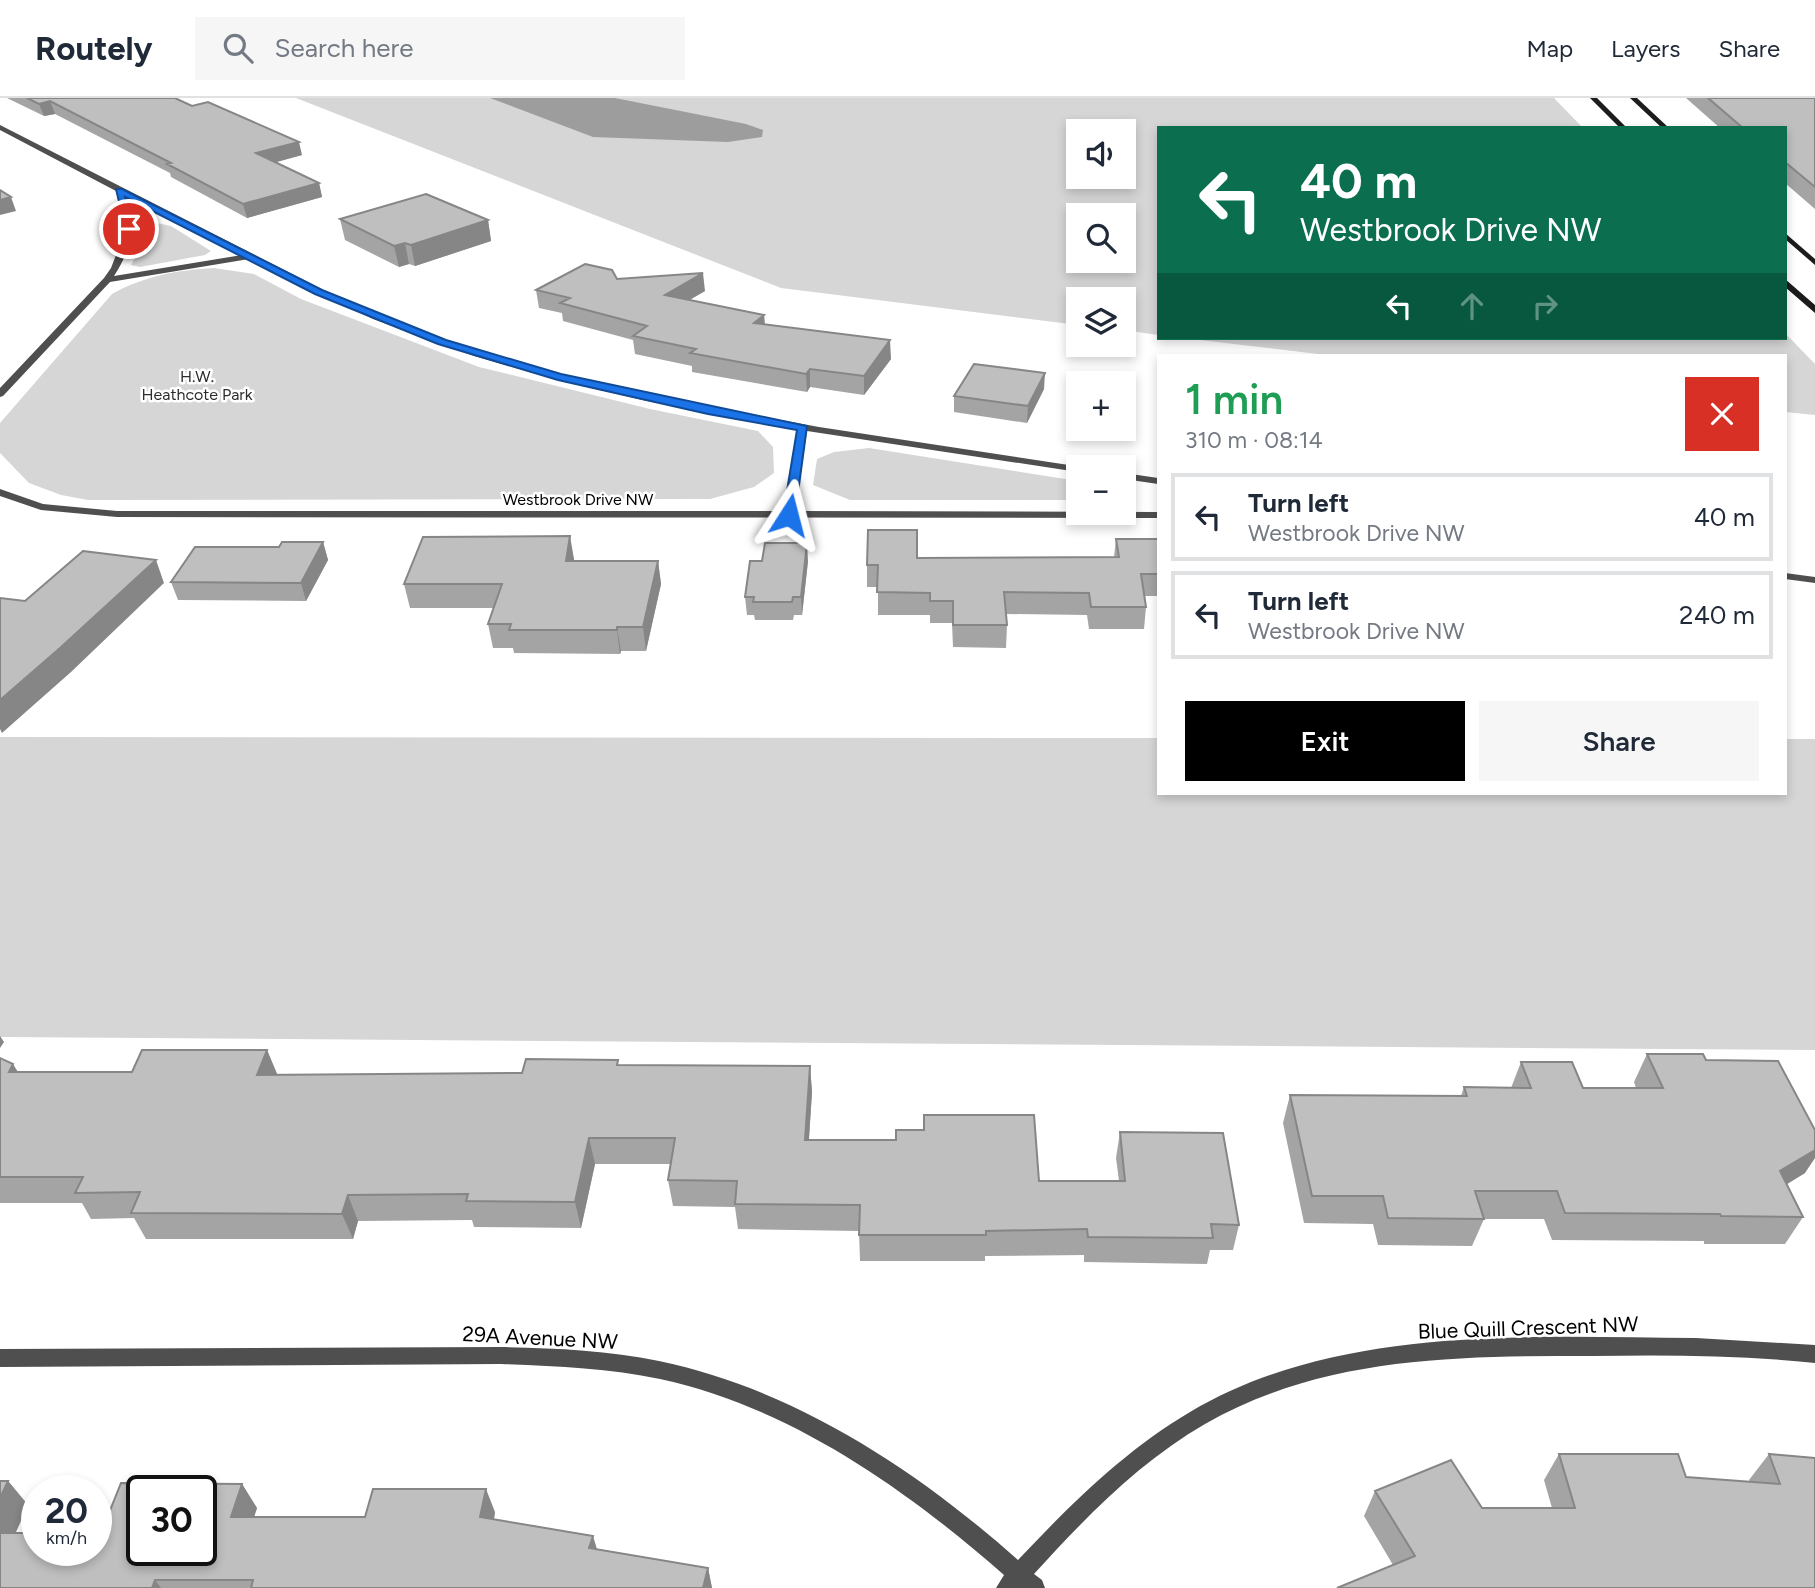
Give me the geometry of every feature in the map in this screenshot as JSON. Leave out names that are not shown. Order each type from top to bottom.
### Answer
[{"type":"main road","points":[[1593,98],[1623,126]]},
{"type":"main road","points":[[1633,98],[1663,126]]},
{"type":"main road","points":[[1787,238],[1815,263]]},
{"type":"main road","points":[[1787,284],[1815,310]]},
{"type":"street","points":[[0,127],[361,311],[430,338],[500,360],[655,399],[803,428],[1066,467]]},
{"type":"street","points":[[0,394],[107,280],[122,254],[129,229],[119,190]]},
{"type":"street","points":[[107,280],[251,256]]},
{"type":"street","points":[[789,515],[803,428]]},
{"type":"street","points":[[1136,478],[1157,481]]},
{"type":"street","name":"Westbrook Drive NW","points":[[0,492],[41,507],[117,514],[1157,515]]},
{"type":"street","points":[[1787,576],[1815,580]]},
{"type":"street","name":"Blue Quill Crescent NW","points":[[1020,1583],[1107,1485],[1171,1434],[1223,1405],[1314,1371],[1372,1358],[1438,1350],[1724,1347],[1815,1354]]},
{"type":"street","name":"29A Avenue NW","points":[[0,1358],[532,1356],[637,1367],[699,1380],[759,1404],[842,1443],[917,1492],[1020,1583]]},
{"type":"green space","points":[[296,98],[1554,98],[1581,126],[1157,126],[1157,335],[1136,332],[1136,287],[1066,287],[1066,324],[781,288]]},
{"type":"green space","points":[[157,223],[171,226],[211,251],[205,255],[140,267],[131,265],[152,225]]},
{"type":"green space","name":"H.W. Heathcote Park","points":[[214,268],[254,274],[301,299],[479,367],[650,409],[758,431],[773,447],[774,473],[754,487],[710,499],[88,500],[61,495],[29,483],[0,453],[0,423],[112,294],[162,275]]},
{"type":"green space","points":[[1787,335],[1815,364],[1815,415],[1787,412],[1787,354],[1318,354],[1200,340],[1787,340]]},
{"type":"green space","points":[[869,448],[1066,479],[1066,500],[850,500],[813,485],[817,459],[834,452]]},
{"type":"green space","points":[[0,737],[1157,738],[1157,795],[1787,795],[1787,739],[1815,739],[1815,1050],[0,1037]]},
{"type":"shaded area","points":[[490,98],[615,98],[746,124],[763,130],[762,137],[728,142],[593,137]]},
{"type":"building","points":[[27,98],[175,98],[192,106],[208,102],[299,142],[256,153],[319,183],[243,204],[167,164],[171,163],[50,101],[39,104]]},
{"type":"building","points":[[1708,98],[1815,98],[1815,187],[1787,164],[1787,126],[1741,126]]},
{"type":"building","points":[[0,190],[11,197],[0,200]]},
{"type":"building","points":[[426,194],[488,220],[411,245],[405,243],[394,246],[340,219]]},
{"type":"building","points":[[585,264],[612,270],[617,279],[703,273],[665,295],[764,315],[754,323],[890,340],[864,376],[810,369],[806,374],[690,353],[696,349],[633,336],[647,326],[560,303],[570,298],[536,290]]},
{"type":"building","points":[[974,364],[1045,373],[1028,406],[954,396]]},
{"type":"building","points":[[868,530],[917,530],[917,558],[1119,557],[1116,539],[1157,539],[1157,574],[1141,574],[1146,607],[1091,607],[1089,593],[1004,592],[1007,625],[953,625],[953,601],[930,601],[930,593],[877,592],[878,565],[867,565]]},
{"type":"building","points":[[570,536],[566,561],[658,561],[643,627],[617,627],[617,630],[509,630],[511,624],[488,624],[502,584],[404,584],[423,537]]},
{"type":"building","points":[[282,542],[323,542],[301,583],[171,582],[195,547],[279,547]]},
{"type":"building","points":[[765,543],[807,543],[801,597],[793,597],[792,602],[753,602],[754,597],[745,597],[750,561],[762,561]]},
{"type":"building","points":[[83,551],[156,560],[0,700],[0,598],[25,601]]},
{"type":"building","points":[[142,1050],[267,1050],[257,1075],[522,1073],[526,1059],[618,1060],[617,1065],[810,1066],[805,1140],[896,1140],[896,1130],[924,1130],[924,1115],[1034,1115],[1039,1181],[1125,1181],[1120,1132],[1223,1133],[1239,1225],[1211,1224],[1213,1238],[1088,1237],[1087,1229],[986,1231],[986,1235],[859,1235],[860,1205],[735,1204],[737,1181],[668,1180],[675,1138],[589,1138],[575,1202],[466,1201],[468,1194],[348,1195],[342,1214],[131,1213],[140,1192],[75,1193],[83,1177],[0,1177],[0,1058],[13,1064],[9,1072],[132,1072]]},
{"type":"building","points":[[1647,1054],[1703,1054],[1706,1060],[1778,1061],[1815,1130],[1815,1150],[1780,1171],[1803,1217],[1565,1213],[1557,1191],[1475,1191],[1484,1219],[1388,1218],[1383,1196],[1312,1196],[1290,1095],[1467,1096],[1464,1087],[1531,1088],[1521,1062],[1572,1062],[1583,1088],[1663,1088]]},
{"type":"building","points":[[1559,1454],[1678,1454],[1686,1477],[1780,1484],[1769,1454],[1815,1458],[1815,1588],[1337,1588],[1415,1556],[1375,1491],[1451,1460],[1482,1508],[1575,1508]]},
{"type":"building","points":[[0,1481],[8,1481],[0,1498]]},
{"type":"building","points":[[121,1483],[126,1483],[126,1566],[217,1566],[217,1484],[242,1484],[231,1517],[365,1517],[373,1489],[486,1489],[480,1517],[593,1536],[589,1548],[708,1568],[703,1588],[251,1588],[253,1580],[155,1580],[152,1588],[0,1588],[0,1533],[21,1533],[21,1566],[112,1566],[112,1506]]},
{"type":"route","points":[[129,229],[129,220],[119,190],[350,307],[442,342],[558,376],[708,410],[803,428],[789,515]]}]
